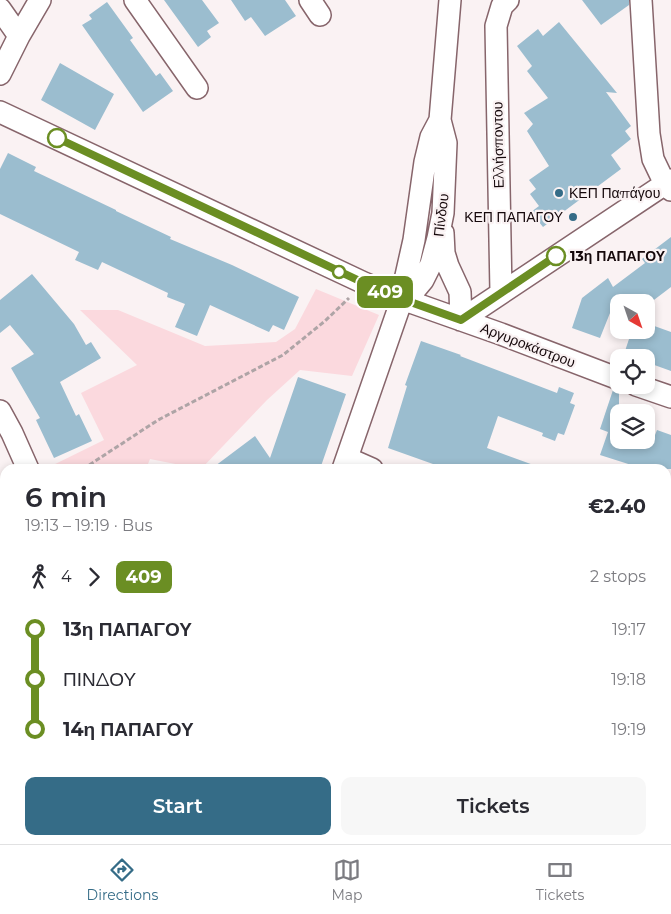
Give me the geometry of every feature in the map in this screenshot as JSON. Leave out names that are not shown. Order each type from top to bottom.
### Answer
[{"type":"street","points":[[0,74],[40,0]]},
{"type":"street","points":[[135,0],[197,88]]},
{"type":"street","name":"Πίνδου","points":[[402,299],[413,292],[431,264],[443,213],[446,143],[440,120],[450,0]]},
{"type":"street","name":"Ελλήσποντου","points":[[501,293],[496,26],[502,6],[508,0]]},
{"type":"street","points":[[461,320],[669,185],[654,159],[649,134],[641,0]]},
{"type":"street","points":[[0,10],[19,36]]},
{"type":"street","name":"Αργυροκάστρου","points":[[0,112],[364,283],[402,299],[610,376]]},
{"type":"street","name":"Πίνδου","points":[[345,463],[402,299],[414,240],[424,162],[431,137],[440,120]]},
{"type":"street","points":[[443,213],[444,253],[460,292],[461,320]]},
{"type":"street","points":[[655,392],[671,397]]},
{"type":"street","points":[[0,411],[26,464]]},
{"type":"path","points":[[91,464],[158,420],[283,355],[325,321],[364,283]]},
{"type":"shaded area","points":[[316,289],[379,315],[352,376],[300,370],[267,400],[206,464],[176,464],[150,459],[148,464],[55,464],[104,440],[81,393],[137,365],[80,310],[118,310],[205,346],[276,342],[295,329]]},
{"type":"building","points":[[164,0],[202,0],[219,23],[207,31],[211,37],[198,47]]},
{"type":"building","points":[[231,0],[285,0],[296,16],[265,36],[251,17],[245,21]]},
{"type":"building","points":[[582,0],[629,0],[629,5],[601,25]]},
{"type":"building","points":[[107,2],[133,38],[130,40],[156,76],[160,73],[173,91],[143,112],[82,25],[92,19],[89,15]]},
{"type":"building","points":[[559,22],[617,93],[606,92],[631,126],[625,131],[631,139],[611,155],[621,169],[543,227],[531,212],[539,206],[530,194],[536,189],[529,180],[549,166],[527,131],[533,124],[524,113],[548,98],[527,71],[532,66],[517,46],[538,29],[543,36]]},
{"type":"building","points":[[60,63],[114,94],[95,130],[41,100]]},
{"type":"building","points":[[8,153],[36,167],[34,171],[171,237],[170,239],[232,265],[299,297],[284,330],[273,325],[269,332],[210,305],[197,336],[175,327],[185,304],[167,297],[168,293],[102,262],[98,270],[75,260],[79,252],[0,214],[0,169]]},
{"type":"building","points":[[671,237],[671,287],[655,299],[655,294],[610,294],[610,313],[600,338],[572,328],[582,298],[608,278],[613,287],[645,263],[642,259]]},
{"type":"building","points":[[32,274],[74,324],[86,345],[91,342],[101,358],[60,382],[76,416],[79,414],[92,441],[54,458],[36,420],[40,418],[11,368],[34,354],[10,325],[0,333],[0,300]]},
{"type":"building","points":[[655,326],[671,332],[671,371],[655,365],[655,349],[626,349],[629,339],[655,339]]},
{"type":"building","points":[[421,341],[557,393],[559,387],[574,393],[570,403],[575,405],[564,435],[558,433],[555,441],[542,436],[543,433],[498,416],[487,448],[531,464],[433,464],[388,448],[407,386],[405,385]]},
{"type":"building","points":[[298,377],[346,394],[322,464],[218,464],[255,436],[270,458]]},
{"type":"building","points":[[612,394],[619,394],[619,404],[610,404],[610,449],[655,449],[657,430],[671,435],[671,464],[628,464],[600,455],[608,432],[600,429]]},
{"type":"bus line","name":"409","points":[[57,138],[364,283],[461,320],[556,256]]},
{"type":"place","name":"ΚΕΠ Παπάγου","points":[[559,193]]},
{"type":"place","name":"ΚΕΠ ΠΑΠΑΓΟΥ","points":[[573,217]]},
{"type":"place","name":"13η ΠΑΠΑΓΟΥ","points":[[556,256]]}]
